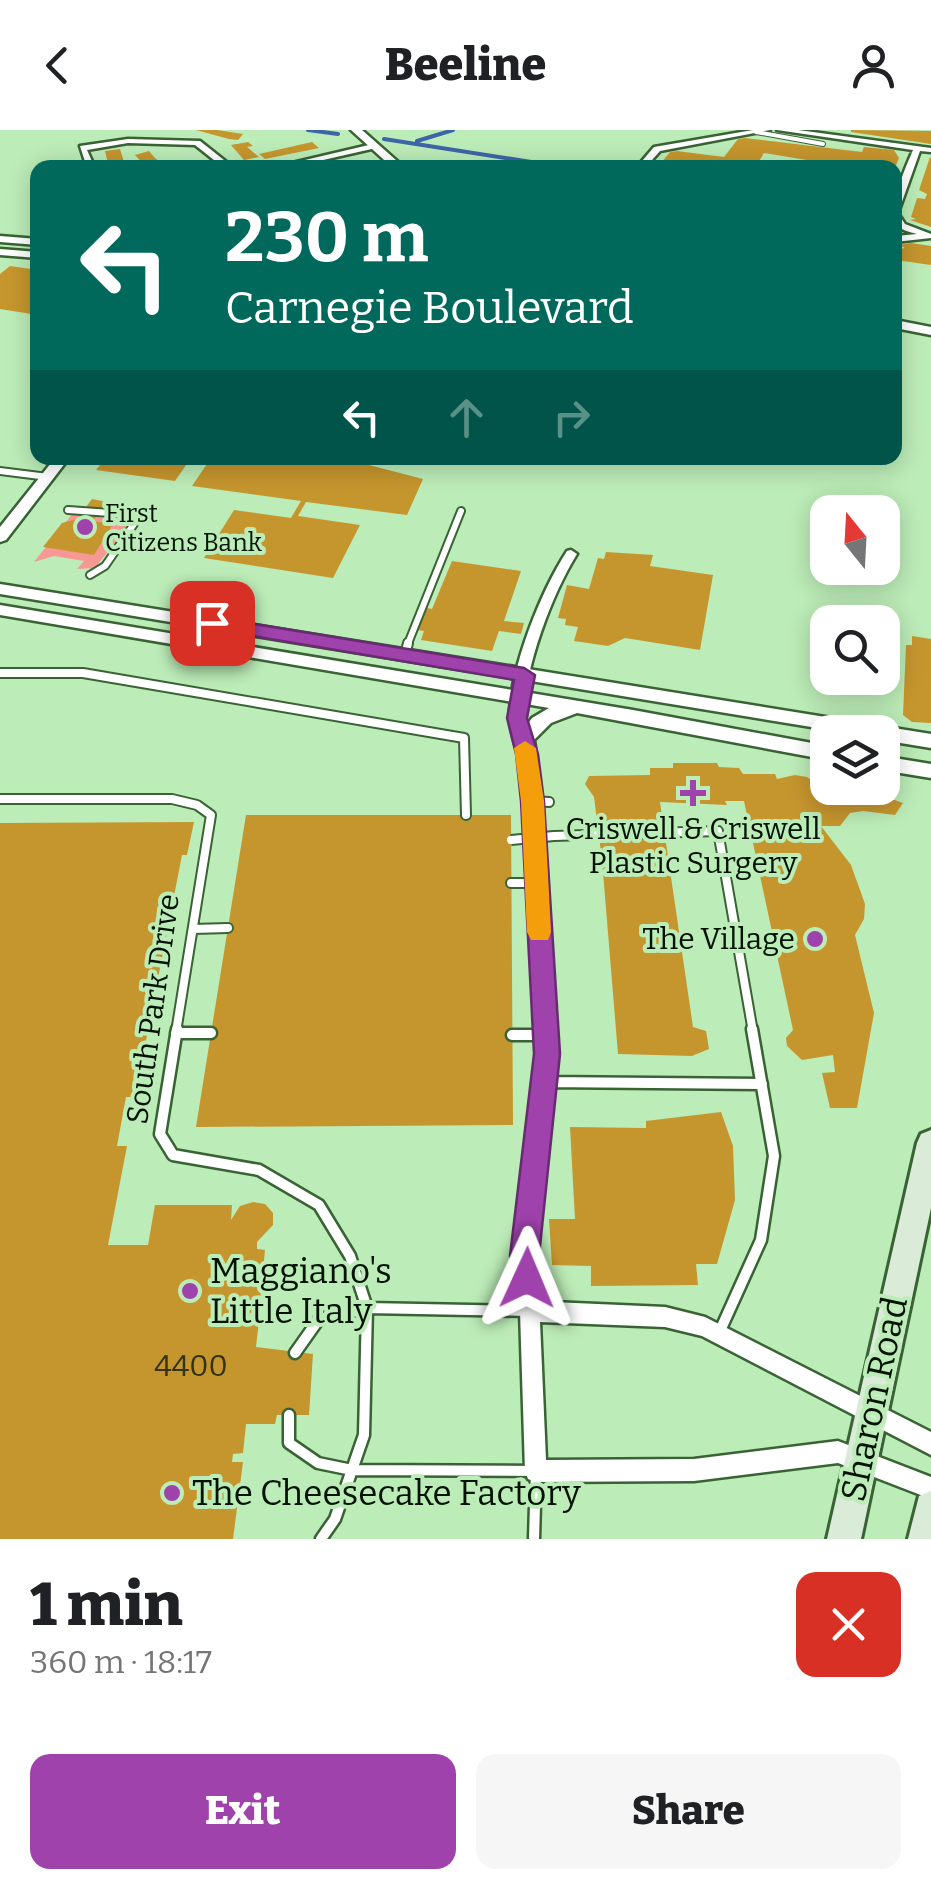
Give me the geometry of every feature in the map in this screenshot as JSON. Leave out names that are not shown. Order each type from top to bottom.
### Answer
[{"type":"main road","name":"Sharon Road","points":[[844,1539],[931,1143]]},
{"type":"main road","points":[[925,1539],[931,1508]]},
{"type":"street","points":[[356,130],[390,160]]},
{"type":"street","points":[[781,130],[804,137],[931,150]]},
{"type":"street","points":[[647,160],[657,149],[761,131]]},
{"type":"street","points":[[88,160],[84,148],[132,140],[200,143],[220,160]]},
{"type":"street","points":[[311,160],[373,146]]},
{"type":"street","points":[[902,193],[917,148]]},
{"type":"street","points":[[902,233],[930,236]]},
{"type":"street","points":[[0,239],[30,241]]},
{"type":"street","points":[[0,252],[30,254]]},
{"type":"street","points":[[902,313],[931,318]]},
{"type":"street","points":[[902,325],[931,331]]},
{"type":"street","points":[[0,537],[57,465]]},
{"type":"street","points":[[527,754],[518,726],[518,696],[556,574],[571,554]]},
{"type":"street","points":[[0,589],[810,721]]},
{"type":"street","points":[[0,614],[35,616],[518,696],[810,750]]},
{"type":"street","points":[[530,779],[525,740],[533,728],[553,714],[582,707]]},
{"type":"street","points":[[900,736],[931,741]]},
{"type":"street","points":[[900,765],[931,771]]},
{"type":"street","points":[[931,1444],[720,1334],[665,1317],[530,1310],[536,1470],[684,1470],[830,1452],[860,1458],[931,1488]]},
{"type":"lane","points":[[761,131],[823,144]]},
{"type":"lane","points":[[0,471],[48,478]]},
{"type":"lane","points":[[68,510],[120,513],[134,524],[106,566],[90,574]]},
{"type":"lane","points":[[405,655],[412,626],[462,511]]},
{"type":"lane","points":[[0,673],[83,673],[464,738],[466,815]]},
{"type":"lane","points":[[295,1353],[319,1319],[368,1308],[530,1310],[524,1256],[546,1082],[530,779]]},
{"type":"lane","name":"South Park Drive","points":[[0,800],[172,799],[197,805],[212,815],[160,1134],[173,1155],[259,1170],[319,1205],[350,1256],[368,1308],[364,1435],[335,1519],[321,1539]]},
{"type":"lane","points":[[532,801],[549,802]]},
{"type":"lane","points":[[511,840],[718,831],[774,1156],[761,1240],[720,1334]]},
{"type":"lane","points":[[512,883],[536,883]]},
{"type":"lane","points":[[193,929],[228,928]]},
{"type":"lane","points":[[176,1032],[211,1034]]},
{"type":"lane","points":[[512,1035],[545,1036]]},
{"type":"lane","points":[[546,1082],[762,1084]]},
{"type":"lane","points":[[289,1415],[289,1443],[318,1464],[352,1470],[536,1470],[534,1539]]},
{"type":"shaded area","points":[[73,513],[124,521],[126,528],[95,568],[77,569],[84,561],[54,556],[34,562]]},
{"type":"building","points":[[196,130],[217,130],[243,134],[238,140]]},
{"type":"building","points":[[931,131],[931,144],[851,132]]},
{"type":"building","points":[[738,139],[862,152],[864,147],[894,150],[899,158],[807,160],[764,153],[760,160],[664,160],[670,152],[677,151],[724,157]]},
{"type":"building","points":[[248,142],[253,146],[247,147],[259,157],[244,160],[231,145]]},
{"type":"building","points":[[312,142],[319,148],[265,159],[259,154]]},
{"type":"building","points":[[120,149],[123,160],[107,160],[105,151]]},
{"type":"building","points":[[149,151],[158,160],[140,160],[135,155]]},
{"type":"building","points":[[930,157],[931,227],[910,220],[916,219],[911,217],[917,198],[925,199],[927,194],[919,190]]},
{"type":"building","points":[[902,245],[931,246],[931,265],[902,261],[905,248]]},
{"type":"building","points":[[10,266],[30,269],[30,314],[0,309],[0,274]]},
{"type":"building","points":[[100,465],[186,465],[175,481],[96,470]]},
{"type":"building","points":[[206,465],[369,465],[423,479],[407,515],[306,502],[298,516],[360,525],[333,578],[204,558],[234,510],[291,518],[301,501],[192,486]]},
{"type":"building","name":"First Citizens Bank","points":[[92,499],[107,502],[93,521],[113,524],[94,555],[43,547],[62,523],[77,519]]},
{"type":"building","points":[[606,552],[653,555],[650,566],[713,575],[700,650],[625,638],[608,646],[574,641],[578,627],[565,625],[566,619],[558,618],[567,585],[589,589],[598,558],[604,559]]},
{"type":"building","points":[[452,561],[521,571],[504,621],[524,623],[521,634],[499,631],[492,651],[421,640],[424,631],[418,630],[427,608],[432,609]]},
{"type":"building","points":[[912,636],[931,639],[931,723],[912,722],[903,715],[906,645],[912,645]]},
{"type":"building","name":"The Village","points":[[673,763],[717,763],[719,767],[739,768],[743,774],[775,774],[777,779],[807,777],[810,805],[903,803],[895,815],[863,811],[850,813],[840,826],[821,826],[851,865],[865,904],[864,919],[855,935],[874,1013],[857,1108],[830,1108],[822,1073],[835,1072],[833,1055],[802,1060],[787,1046],[786,1038],[793,1030],[744,801],[725,801],[727,805],[660,802],[693,1027],[706,1031],[709,1049],[692,1056],[618,1054],[602,860],[594,797],[585,784],[589,776],[650,775],[650,768],[673,768]]},
{"type":"building","points":[[246,815],[511,815],[513,1125],[196,1127]]},
{"type":"building","points":[[194,822],[187,855],[182,855],[135,1097],[126,1097],[117,1146],[127,1146],[108,1245],[148,1245],[155,1205],[232,1205],[231,1220],[240,1206],[265,1204],[273,1213],[273,1225],[257,1242],[257,1249],[265,1250],[259,1312],[250,1313],[248,1320],[259,1320],[256,1347],[313,1354],[309,1415],[277,1415],[275,1424],[246,1424],[243,1453],[233,1454],[232,1462],[243,1462],[233,1539],[0,1539],[0,823]]},
{"type":"building","points":[[721,1112],[733,1146],[735,1200],[717,1264],[696,1264],[698,1285],[591,1286],[591,1266],[552,1265],[549,1219],[575,1219],[570,1127],[646,1128],[646,1121]]},
{"type":"waterway","points":[[308,130],[338,134]]},
{"type":"waterway","points":[[417,141],[453,130]]},
{"type":"waterway","points":[[384,139],[518,160]]},
{"type":"slow traffic","points":[[525,748],[539,932]]},
{"type":"place","name":"First Citizens Bank","points":[[85,527]]},
{"type":"place","name":"Criswell & Criswell Plastic Surgery","points":[[693,793]]},
{"type":"place","name":"The Village","points":[[815,939]]},
{"type":"place","name":"Maggiano's Little Italy","points":[[190,1291]]},
{"type":"place","name":"The Cheesecake Factory","points":[[172,1493]]},
{"type":"route","points":[[212,623],[524,675],[517,718],[527,754],[532,801],[547,1054],[524,1256],[527,1278]]}]
